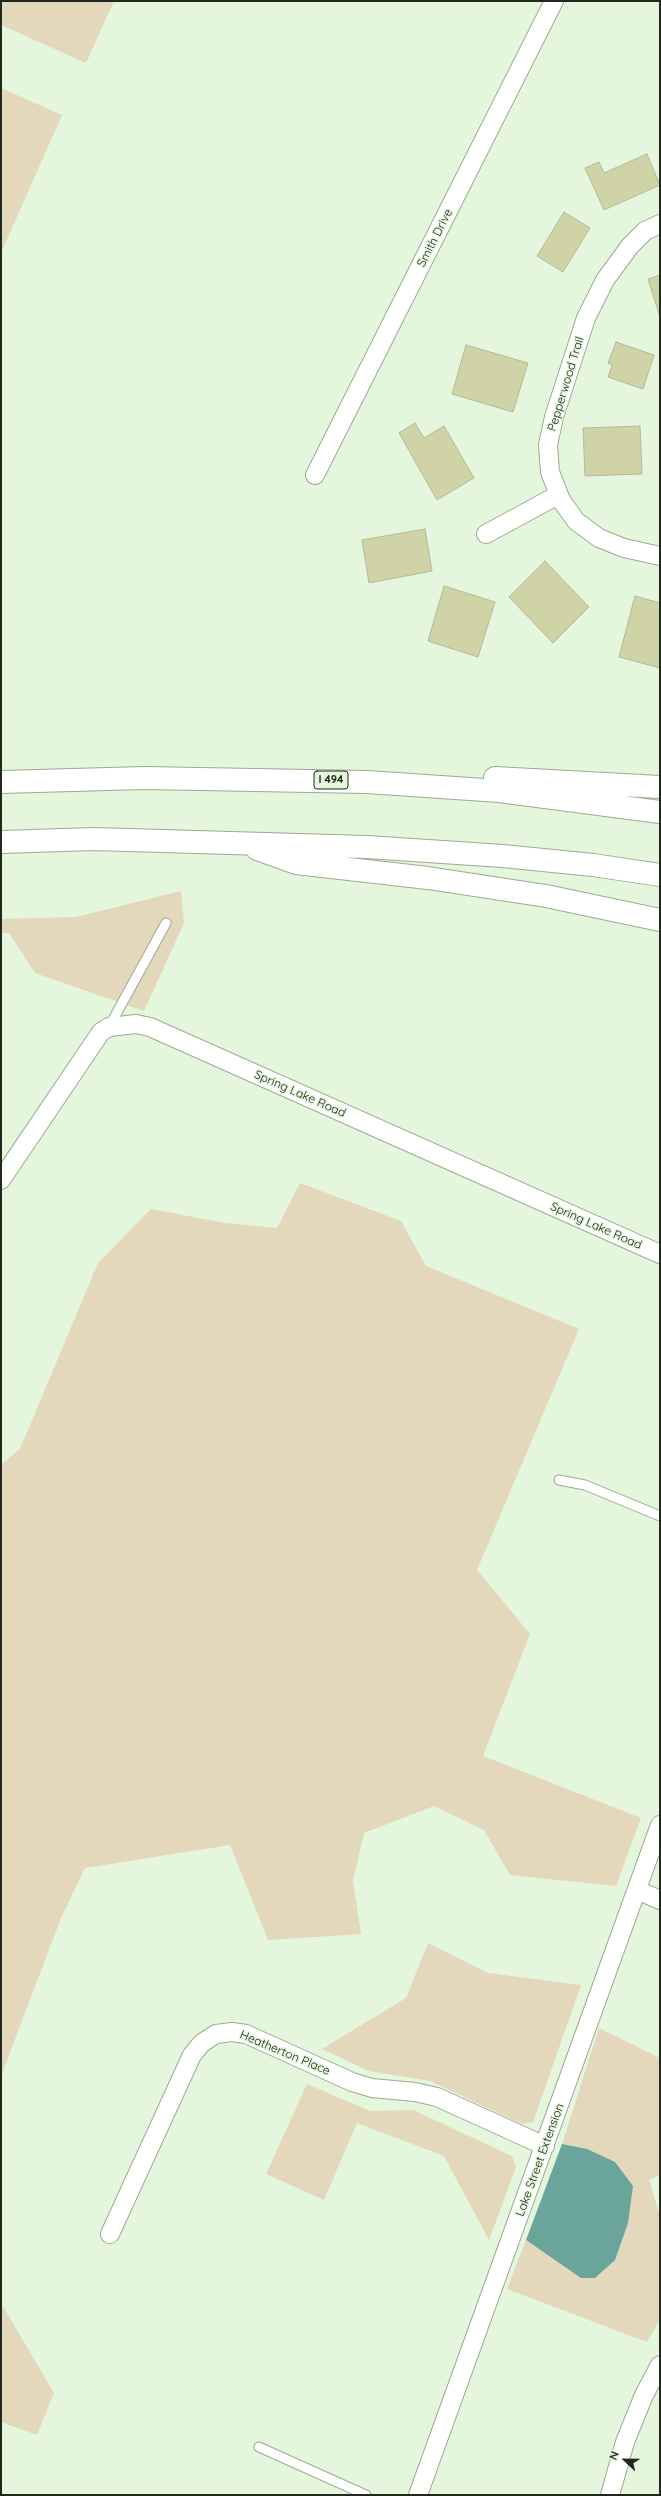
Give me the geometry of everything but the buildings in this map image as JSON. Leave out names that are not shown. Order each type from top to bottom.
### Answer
[{"type":"highway","name":"I 494","points":[[1,782],[144,778],[297,779],[499,791],[660,812]]},
{"type":"highway","points":[[378,783],[501,778],[660,787]]},
{"type":"highway","points":[[1,842],[94,839],[366,847],[503,856],[593,865],[660,875]]},
{"type":"highway","points":[[243,843],[296,864],[428,878],[546,896],[660,920]]},
{"type":"street","name":"Smith Drive","points":[[315,475],[554,1]]},
{"type":"street","name":"Pepperwood Trail","points":[[660,224],[645,231],[630,246],[605,280],[586,318],[558,403],[548,445],[550,472],[558,495],[576,521],[599,538],[624,548],[660,556]]},
{"type":"street","points":[[486,534],[558,495]]},
{"type":"street","name":"Spring Lake Road","points":[[109,1027],[136,1024],[150,1027],[660,1254]]},
{"type":"street","points":[[1,1180],[101,1032],[109,1027]]},
{"type":"street","name":"Lake Street Extension","points":[[418,2495],[660,1825]]},
{"type":"street","points":[[637,1890],[660,1900]]},
{"type":"street","name":"Heatherton Place","points":[[110,2234],[192,2055],[202,2043],[216,2034],[232,2032],[246,2034],[352,2082],[372,2088],[415,2092],[437,2098],[545,2146]]},
{"type":"street","points":[[610,2495],[625,2442],[644,2395],[660,2365]]},
{"type":"lane","points":[[109,1027],[166,923]]},
{"type":"lane","points":[[559,1480],[585,1485],[660,1516]]},
{"type":"lane","points":[[259,2447],[366,2495]]},
{"type":"shaded area","points":[[1,1],[114,1],[86,63],[1,25]]},
{"type":"shaded area","points":[[1,88],[62,115],[1,253]]},
{"type":"shaded area","points":[[181,891],[184,923],[144,1011],[35,973],[9,933],[1,933],[1,919],[76,917]]},
{"type":"shaded area","points":[[300,1183],[401,1221],[426,1266],[579,1329],[477,1570],[530,1634],[483,1756],[641,1818],[616,1886],[510,1875],[484,1830],[434,1806],[364,1833],[353,1881],[361,1934],[268,1940],[230,1845],[85,1868],[61,1918],[1,2076],[1,1465],[20,1449],[98,1263],[151,1209],[225,1223],[277,1228]]},
{"type":"shaded area","points":[[428,1943],[488,1973],[581,1985],[533,2122],[522,2124],[430,2081],[369,2071],[322,2049],[406,1998]]},
{"type":"shaded area","points":[[599,2028],[660,2058],[660,2175],[649,2180],[660,2216],[660,2320],[647,2342],[507,2289],[526,2240],[582,2278],[587,2149],[562,2144]]},
{"type":"shaded area","points":[[307,2084],[370,2111],[413,2110],[512,2156],[516,2167],[489,2240],[444,2156],[357,2123],[324,2200],[266,2174]]},
{"type":"shaded area","points":[[1,2308],[4,2308],[54,2393],[37,2435],[1,2422]]},
{"type":"water","points":[[562,2144],[587,2149],[615,2162],[633,2186],[628,2223],[615,2260],[595,2278],[581,2278],[526,2240]]}]
